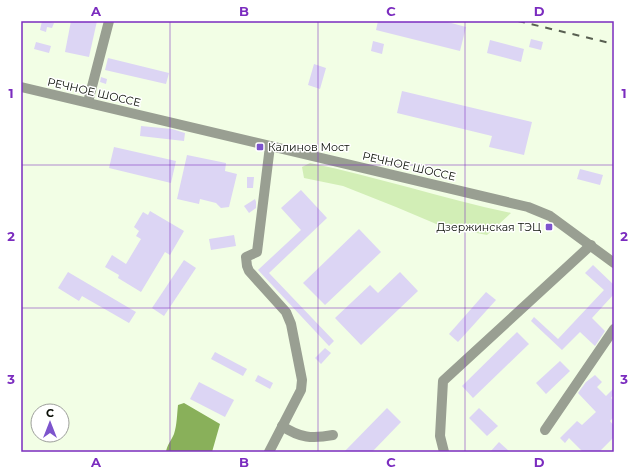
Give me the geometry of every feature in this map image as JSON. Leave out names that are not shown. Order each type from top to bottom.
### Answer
[{"type":"street","points":[[88,102],[109,21]]},
{"type":"street","name":"РЕЧНОЕ ШОССЕ","points":[[21,87],[528,207],[550,216],[614,263]]},
{"type":"street","points":[[269,452],[301,390],[302,380],[291,324],[286,312],[249,271],[247,266],[246,256],[258,252],[270,146]]},
{"type":"street","points":[[444,452],[440,436],[443,381],[591,245]]},
{"type":"street","points":[[545,430],[614,329]]},
{"type":"street","points":[[282,426],[299,436],[309,438],[320,438],[333,435]]},
{"type":"shaded area","points":[[310,163],[511,213],[487,235],[441,226],[343,186],[304,178],[302,167]]},
{"type":"shaded area","points":[[184,403],[220,424],[212,452],[166,452],[175,431],[178,405]]},
{"type":"building","points":[[42,21],[50,21],[49,22],[54,23],[52,28],[47,27],[46,32],[40,30]]},
{"type":"building","points":[[71,21],[97,21],[89,57],[65,52]]},
{"type":"building","points":[[378,21],[444,21],[466,27],[460,51],[376,30]]},
{"type":"building","points":[[531,39],[543,42],[541,50],[529,47]]},
{"type":"building","points":[[490,40],[524,49],[521,62],[487,53]]},
{"type":"building","points":[[373,41],[384,44],[382,54],[371,51]]},
{"type":"building","points":[[36,42],[51,46],[49,53],[34,49]]},
{"type":"building","points":[[108,58],[169,73],[166,84],[105,70]]},
{"type":"building","points":[[314,64],[326,68],[320,89],[308,85]]},
{"type":"building","points":[[101,77],[107,79],[106,84],[100,82]]},
{"type":"building","points":[[402,91],[532,122],[524,155],[489,147],[492,136],[397,113]]},
{"type":"building","points":[[141,126],[172,129],[185,133],[184,141],[140,136]]},
{"type":"building","points":[[114,147],[176,161],[171,183],[109,168]]},
{"type":"building","points":[[187,155],[226,163],[225,171],[237,174],[229,207],[221,208],[216,203],[200,199],[199,204],[177,199]]},
{"type":"building","points":[[580,169],[603,175],[600,185],[577,179]]},
{"type":"building","points":[[247,177],[254,177],[253,188],[247,188]]},
{"type":"building","points":[[301,190],[327,218],[269,273],[334,341],[329,346],[258,270],[301,230],[281,208]]},
{"type":"building","points":[[255,199],[256,208],[249,213],[244,206]]},
{"type":"building","points":[[150,211],[184,231],[170,255],[165,252],[141,292],[118,278],[119,275],[105,267],[112,255],[126,264],[141,239],[136,236],[139,231],[134,227],[143,212],[148,215]]},
{"type":"building","points":[[359,229],[381,252],[325,305],[303,283]]},
{"type":"building","points":[[234,235],[236,246],[211,250],[209,239]]},
{"type":"building","points":[[184,260],[196,268],[164,316],[152,308]]},
{"type":"building","points":[[593,265],[614,285],[614,294],[592,318],[605,331],[595,346],[580,332],[562,350],[531,321],[534,317],[558,339],[604,290],[585,273]]},
{"type":"building","points":[[68,272],[136,312],[129,323],[82,296],[79,301],[58,288]]},
{"type":"building","points":[[400,272],[418,291],[361,345],[335,318],[370,285],[378,293]]},
{"type":"building","points":[[486,292],[496,300],[458,342],[449,334]]},
{"type":"building","points":[[517,332],[529,344],[473,398],[462,386]]},
{"type":"building","points":[[325,348],[331,353],[321,364],[315,358]]},
{"type":"building","points":[[215,352],[247,369],[243,376],[211,359]]},
{"type":"building","points":[[560,361],[570,371],[546,394],[536,383]]},
{"type":"building","points":[[258,375],[273,383],[270,389],[255,381]]},
{"type":"building","points":[[595,375],[602,382],[597,387],[606,396],[614,388],[614,394],[611,398],[614,401],[614,417],[610,421],[614,426],[614,437],[599,452],[583,452],[569,438],[565,443],[560,438],[577,421],[582,425],[596,412],[578,393],[586,382]]},
{"type":"building","points":[[199,382],[234,400],[225,417],[190,399]]},
{"type":"building","points":[[387,408],[401,422],[372,452],[344,452]]},
{"type":"building","points":[[479,408],[498,426],[487,436],[469,418]]},
{"type":"building","points":[[499,442],[510,452],[490,452]]},
{"type":"railway","points":[[518,21],[614,44]]},
{"type":"place","name":"Калинов Мост","points":[[260,147]]},
{"type":"place","name":"Дзержинская ТЭЦ","points":[[549,227]]}]
